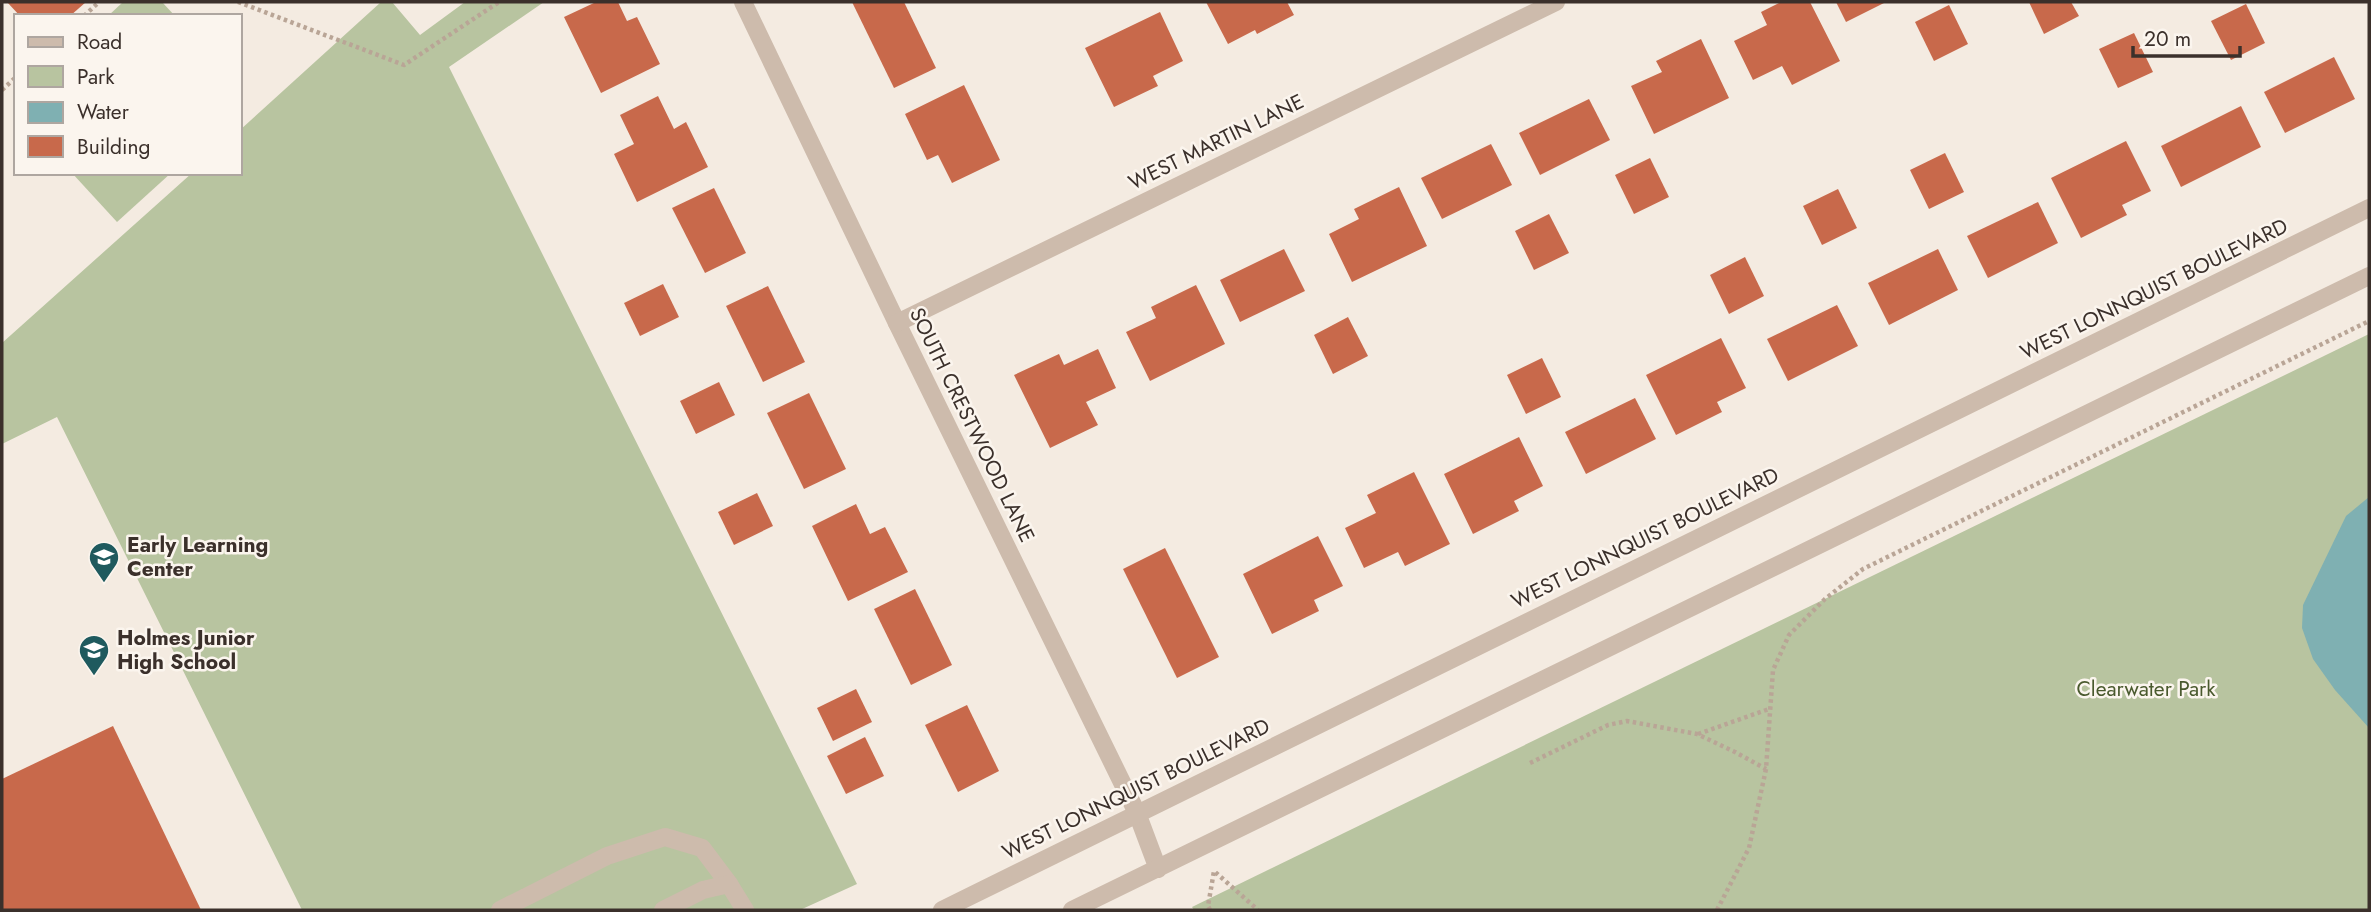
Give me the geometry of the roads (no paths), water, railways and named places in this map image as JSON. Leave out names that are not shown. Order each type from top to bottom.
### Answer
[{"type":"street","name":"SOUTH CRESTWOOD LANE","points":[[743,2],[1137,813],[1158,869]]},
{"type":"street","name":"WEST MARTIN LANE","points":[[897,323],[1556,2]]},
{"type":"street","name":"WEST LONNQUIST BOULEVARD","points":[[942,910],[2369,208]]},
{"type":"street","points":[[1072,910],[2369,276]]},
{"type":"street","points":[[500,910],[607,856],[665,837],[702,848],[745,910]]},
{"type":"street","points":[[663,910],[704,890],[729,884]]},
{"type":"water","points":[[2369,497],[2369,728],[2335,690],[2313,659],[2302,628],[2303,605],[2346,516]]},
{"type":"place","name":"Early Learning Center","points":[[104,584]]},
{"type":"place","name":"Holmes Junior High School","points":[[94,677]]},
{"type":"park label","name":"Clearwater Park","points":[[2146,689]]}]
